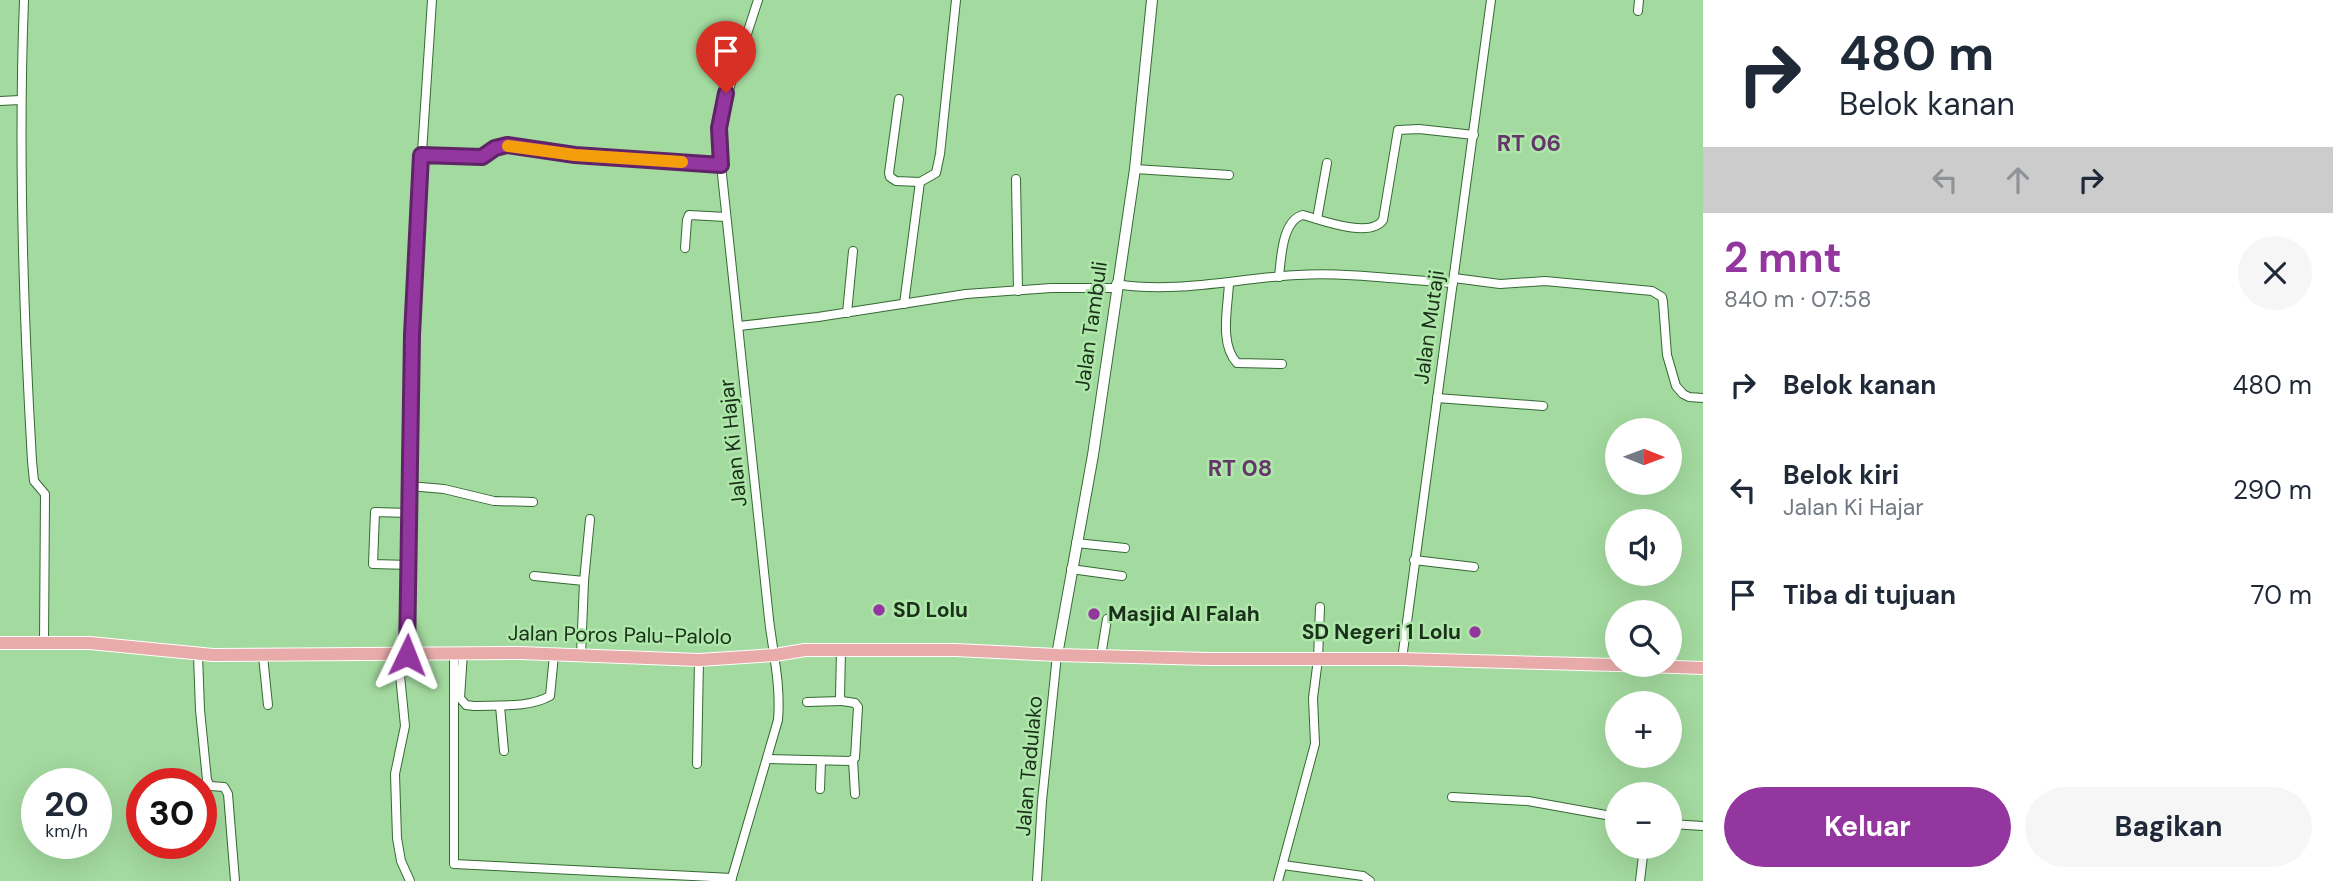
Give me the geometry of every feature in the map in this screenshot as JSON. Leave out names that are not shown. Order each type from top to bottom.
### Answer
[{"type":"main road","name":"Jalan Poros Palu-Palolo","points":[[0,643],[90,643],[198,654],[263,656],[459,653],[699,660],[805,650],[955,650],[1101,656],[1402,659],[1605,665]]},
{"type":"main road","name":"Jalan Poros Palu-Palolo","points":[[1682,667],[1703,668]]},
{"type":"street","points":[[24,0],[20,100],[21,223],[32,461],[34,481],[45,494],[44,643]]},
{"type":"street","points":[[410,881],[401,862],[397,838],[395,774],[405,726],[403,655],[410,565],[413,290],[432,0]]},
{"type":"street","name":"Jalan Ki Hajar","points":[[731,880],[779,717],[780,686],[769,619],[719,134],[722,111],[758,0]]},
{"type":"street","points":[[899,99],[890,177],[896,181],[920,182],[934,175],[938,167],[956,0]]},
{"type":"street","name":"Jalan Tambuli","points":[[1057,655],[1093,455],[1135,169],[1152,0]]},
{"type":"street","name":"Jalan Mutaji","points":[[1402,659],[1491,0]]},
{"type":"street","points":[[1637,11],[1639,0]]},
{"type":"street","points":[[0,101],[20,100]]},
{"type":"street","points":[[1279,277],[1283,246],[1292,222],[1298,216],[1359,228],[1380,225],[1398,129],[1474,135]]},
{"type":"street","points":[[421,155],[482,157],[495,148],[507,145],[575,155],[721,165]]},
{"type":"street","points":[[1317,219],[1327,163]]},
{"type":"street","points":[[1135,169],[1229,175]]},
{"type":"street","points":[[1016,178],[1018,291]]},
{"type":"street","points":[[904,304],[920,182]]},
{"type":"street","points":[[685,248],[689,215],[726,217]]},
{"type":"street","points":[[847,313],[853,251]]},
{"type":"street","points":[[739,326],[847,313],[966,294],[1116,286],[1165,287],[1303,274],[1500,284],[1545,281],[1652,291],[1662,297],[1670,372],[1682,394],[1703,398]]},
{"type":"street","points":[[1229,283],[1227,348],[1231,357],[1237,363],[1282,364]]},
{"type":"street","points":[[1437,398],[1543,405]]},
{"type":"street","points":[[409,486],[444,489],[494,501],[533,502]]},
{"type":"street","points":[[409,513],[375,512],[373,564],[410,565]]},
{"type":"street","points":[[581,656],[590,519]]},
{"type":"street","points":[[1076,543],[1125,548]]},
{"type":"street","points":[[1414,560],[1474,567]]},
{"type":"street","points":[[1071,569],[1122,576]]},
{"type":"street","points":[[534,576],[584,582]]},
{"type":"street","points":[[1278,881],[1315,744],[1313,698],[1320,607]]},
{"type":"street","points":[[1101,656],[1107,619]]},
{"type":"street","points":[[841,650],[842,701]]},
{"type":"street","points":[[459,653],[461,700],[469,706],[500,706],[542,700],[550,696],[554,655]]},
{"type":"street","points":[[459,653],[454,864],[731,880]]},
{"type":"street","points":[[198,654],[207,780],[210,786],[224,788],[228,794],[235,881]]},
{"type":"street","name":"Jalan Tadulako","points":[[1037,881],[1057,655]]},
{"type":"street","points":[[263,656],[268,705]]},
{"type":"street","points":[[697,764],[699,660]]},
{"type":"street","points":[[807,702],[842,701],[858,706],[856,754],[853,760],[855,793]]},
{"type":"street","points":[[500,706],[503,751]]},
{"type":"street","points":[[767,759],[853,760]]},
{"type":"street","points":[[820,789],[821,761]]},
{"type":"street","points":[[1452,797],[1528,801],[1605,815]]},
{"type":"street","points":[[1682,825],[1703,826]]},
{"type":"street","points":[[1640,881],[1643,859]]},
{"type":"street","points":[[1283,865],[1363,876],[1370,881]]},
{"type":"slow traffic","points":[[508,146],[575,155],[682,162]]},
{"type":"place","name":"SD Lolu","points":[[879,610]]},
{"type":"place","name":"Masjid Al Falah","points":[[1094,614]]},
{"type":"place","name":"SD Negeri 1 Lolu","points":[[1475,632]]},
{"type":"district","name":"RT 06","points":[[1529,143]]},
{"type":"district","name":"RT 08","points":[[1240,468]]},
{"type":"route","points":[[407,655],[413,290],[421,155],[476,158],[507,145],[575,155],[721,165],[719,128],[726,93]]}]
